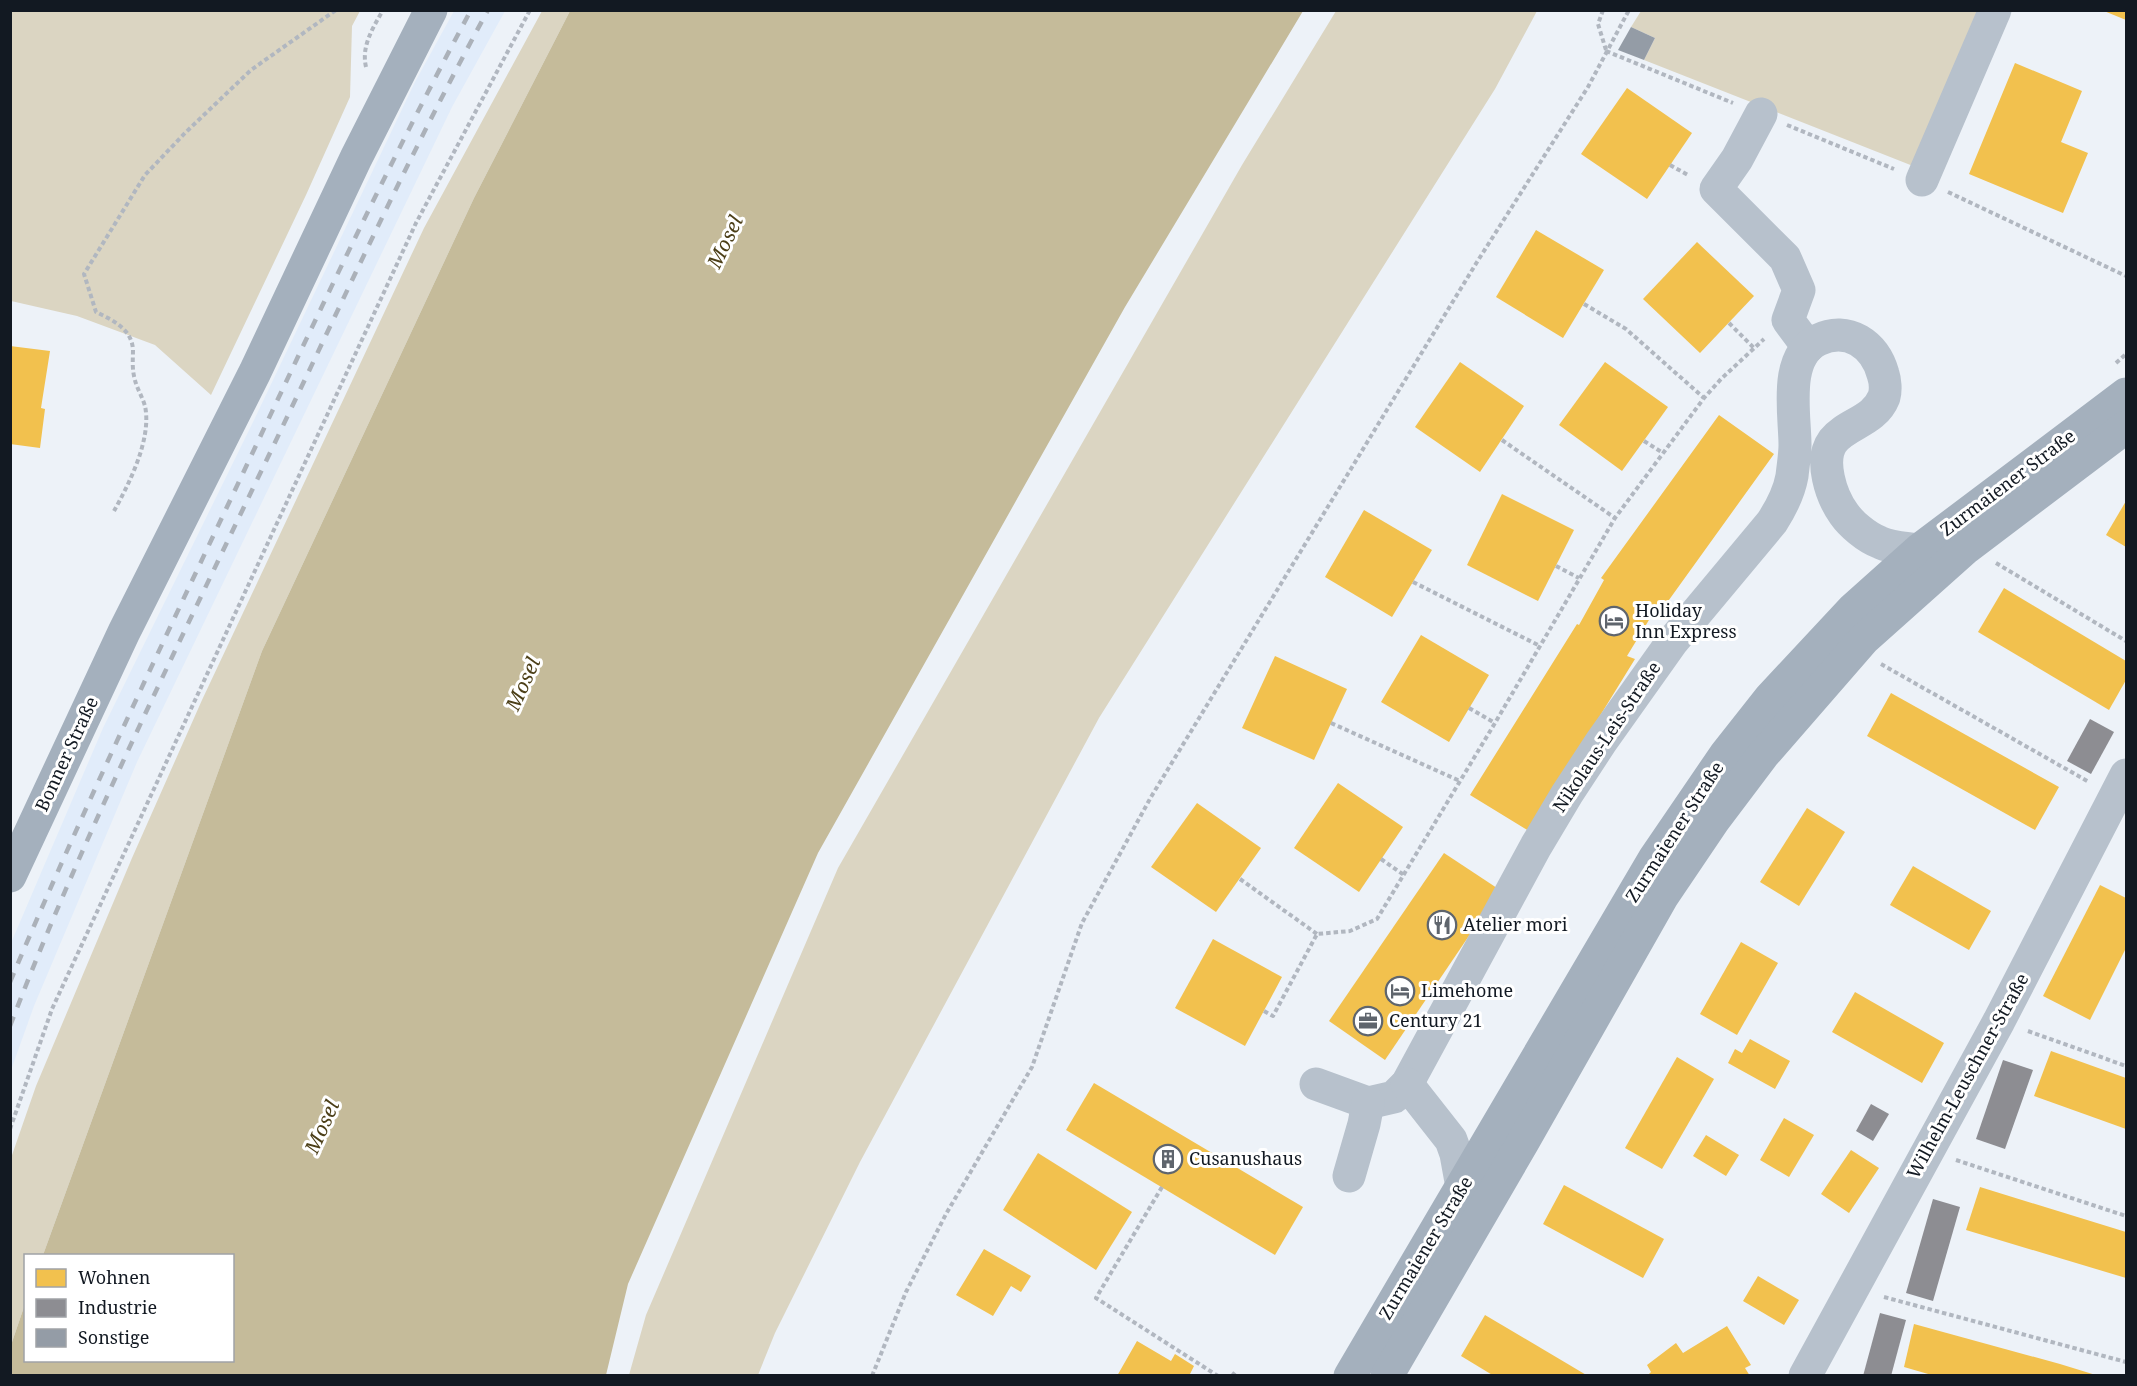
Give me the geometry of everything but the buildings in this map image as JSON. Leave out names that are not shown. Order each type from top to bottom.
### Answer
[{"type":"main road","name":"Bonner Straße","points":[[10,876],[124,632],[255,372],[356,158],[432,10]]},
{"type":"main road","name":"Zurmaiener Straße","points":[[1350,1376],[1654,859],[1694,798],[1770,698],[1854,609],[1919,550],[2127,394]]},
{"type":"main road","name":"Zurmaiener Straße","points":[[1386,1376],[1529,1132],[1662,897],[1714,820],[1763,755],[1864,639],[1966,548],[2127,427]]},
{"type":"street","points":[[1922,180],[1995,10]]},
{"type":"street","points":[[1761,114],[1737,159],[1716,189],[1785,258],[1799,290],[1788,320],[1808,347],[1816,340],[1847,335],[1862,341],[1881,365],[1885,380],[1884,396],[1870,416],[1835,438],[1830,446],[1827,461],[1829,479],[1844,514],[1860,530],[1878,542],[1919,550]]},
{"type":"street","name":"Nikolaus-Leis-Straße","points":[[1407,1084],[1536,846],[1567,794],[1672,642],[1773,522],[1784,504],[1792,478],[1795,447],[1792,396],[1794,375],[1808,347]]},
{"type":"street","name":"Wilhelm-Leuschner-Straße","points":[[1805,1376],[1999,1021],[2121,785]]},
{"type":"street","points":[[1316,1084],[1368,1103],[1394,1097],[1407,1084],[1451,1140],[1462,1187]]},
{"type":"street","points":[[1348,1176],[1368,1103]]},
{"type":"path","points":[[114,511],[134,476],[146,421],[145,406],[136,388],[132,367],[133,347],[127,331],[117,322],[96,312],[84,274],[146,175],[185,133],[251,70],[336,10]]},
{"type":"path","points":[[10,1129],[52,1009],[401,256],[530,10]]},
{"type":"path","points":[[1603,10],[1598,24],[1606,51]]},
{"type":"path","points":[[872,1376],[906,1292],[946,1214],[1032,1067],[1082,923],[1151,797],[1477,262],[1588,87],[1629,10]]},
{"type":"path","points":[[1606,51],[1922,180],[2127,276]]},
{"type":"path","points":[[1584,304],[1626,329],[1704,398]]},
{"type":"path","points":[[1240,879],[1317,934],[1350,931],[1377,919],[1615,518],[1704,398],[1754,348],[1788,320]]},
{"type":"path","points":[[1729,323],[1754,348]]},
{"type":"path","points":[[1502,440],[1615,518]]},
{"type":"path","points":[[1644,441],[1663,453]]},
{"type":"path","points":[[1966,548],[2127,641]]},
{"type":"path","points":[[1556,566],[1579,578]]},
{"type":"path","points":[[1413,582],[1540,646]]},
{"type":"path","points":[[1874,660],[1995,730],[2121,785]]},
{"type":"path","points":[[1469,708],[1495,723]]},
{"type":"path","points":[[1331,723],[1460,782]]},
{"type":"path","points":[[1381,859],[1404,875]]},
{"type":"path","points":[[1264,1011],[1273,1016],[1317,934]]},
{"type":"path","points":[[1999,1021],[2127,1066]]},
{"type":"path","points":[[1928,1150],[2127,1216]]},
{"type":"path","points":[[1162,1187],[1096,1298],[1218,1376]]},
{"type":"path","points":[[1852,1289],[2127,1362]]},
{"type":"path","points":[[1232,1376],[1236,1371]]},
{"type":"shaded area","points":[[11,10],[360,11],[352,26],[350,97],[211,395],[155,345],[77,316],[11,301]]},
{"type":"shaded area","points":[[454,11],[505,11],[452,107],[137,762],[34,1006],[11,1070],[10,945],[103,728],[254,420],[415,82]]},
{"type":"shaded area","points":[[542,11],[570,11],[474,198],[262,651],[43,1254],[24,1254],[24,1307],[11,1345],[11,1158],[36,1086],[132,858],[202,700],[424,228]]},
{"type":"shaded area","points":[[1336,11],[1537,11],[1495,89],[1099,718],[860,1162],[775,1333],[758,1375],[629,1375],[646,1315],[838,868],[1242,165]]},
{"type":"shaded area","points":[[1641,11],[1978,11],[1913,166],[1644,60],[1655,38],[1631,27]]},
{"type":"water","name":"Mosel","points":[[570,11],[1303,11],[1125,307],[818,853],[628,1284],[606,1375],[11,1375],[11,1345],[24,1307],[24,1362],[234,1362],[234,1254],[43,1254],[262,651],[474,198]]},
{"type":"railway","points":[[10,982],[124,725],[299,355],[383,181],[471,10]]},
{"type":"railway","points":[[10,1026],[66,889],[158,686],[397,187],[488,10]]},
{"type":"place","name":"Holiday Inn Express","points":[[1614,621]]},
{"type":"place","name":"Atelier mori","points":[[1442,925]]},
{"type":"place","name":"Limehome","points":[[1400,991]]},
{"type":"place","name":"Century 21","points":[[1368,1021]]},
{"type":"place","name":"Cusanushaus","points":[[1168,1159]]}]
